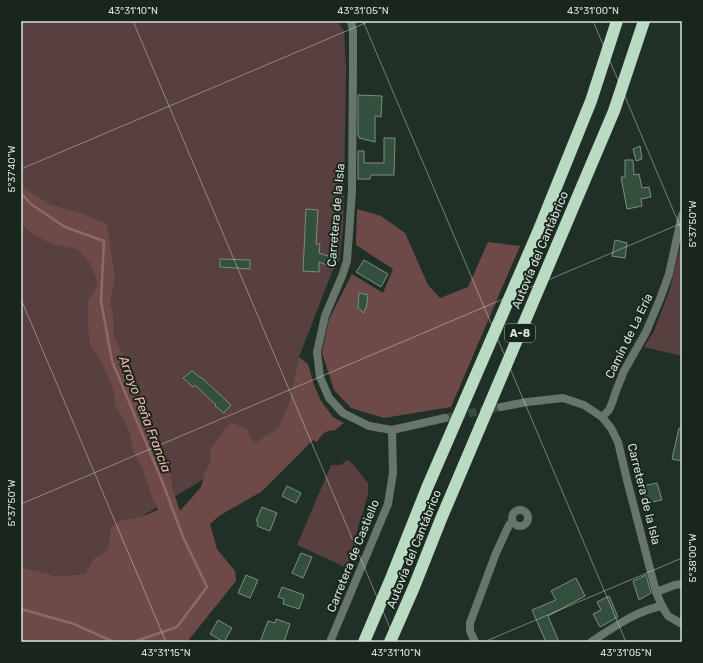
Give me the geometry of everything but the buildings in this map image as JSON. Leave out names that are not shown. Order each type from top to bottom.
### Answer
[{"type":"highway","name":"Autovía del Cantábrico","points":[[364,642],[591,102],[617,21]]},
{"type":"highway","name":"Autovía del Cantábrico","points":[[390,642],[614,111],[644,21]]},
{"type":"highway","points":[[398,642],[419,590],[441,519]]},
{"type":"street","name":"Carretera de la Isla","points":[[351,21],[353,31],[352,191],[346,261],[342,276],[324,316],[317,352],[320,377],[329,398],[343,412],[369,426],[392,430],[445,418]]},
{"type":"street","name":"Camín de La Ería","points":[[602,417],[611,407],[624,371],[646,332],[660,299],[669,274],[682,215]]},
{"type":"street","name":"Carretera de la Isla","points":[[501,407],[527,402],[563,398],[584,405],[602,417],[611,428],[618,442],[656,592],[668,616],[682,624]]},
{"type":"street","name":"Carretera de Castiello","points":[[330,642],[388,504],[393,473],[392,430]]},
{"type":"street","points":[[475,642],[470,631],[470,624],[496,553],[509,525],[512,522]]},
{"type":"street","points":[[656,592],[682,584]]},
{"type":"street","points":[[592,642],[632,617],[662,606]]},
{"type":"shaded area","points":[[21,21],[337,21],[344,31],[346,69],[344,191],[343,229],[339,261],[332,272],[299,357],[288,406],[278,428],[264,440],[212,474],[141,517],[120,521],[111,527],[107,550],[93,559],[85,574],[56,576],[21,567]]},
{"type":"shaded area","points":[[21,178],[25,188],[49,204],[80,213],[107,224],[115,278],[110,304],[113,314],[114,336],[127,363],[130,376],[145,417],[157,437],[164,455],[180,511],[201,487],[211,459],[210,449],[231,422],[246,429],[254,444],[278,428],[288,406],[299,357],[308,364],[314,385],[321,401],[333,417],[344,423],[335,430],[324,433],[317,442],[313,440],[261,492],[219,516],[210,524],[217,549],[235,571],[236,581],[187,642],[21,642],[21,567],[56,576],[85,574],[93,559],[107,550],[111,527],[119,521],[141,517],[158,510],[143,470],[134,452],[130,434],[115,405],[114,393],[110,381],[99,358],[90,345],[88,302],[98,284],[91,264],[77,249],[51,244],[27,230],[21,222]]},
{"type":"shaded area","points":[[357,209],[381,216],[405,233],[428,285],[440,298],[468,287],[488,242],[520,246],[451,407],[384,418],[351,408],[334,390],[322,353],[329,319],[352,274],[383,293],[393,269],[356,245]]},
{"type":"shaded area","points":[[682,240],[682,356],[644,347],[654,331],[669,292]]},
{"type":"shaded area","points":[[347,460],[353,464],[368,483],[368,495],[347,568],[297,545],[331,465],[341,465]]},
{"type":"waterway","name":"Arroyo Peña Francia","points":[[21,193],[31,204],[65,227],[104,241],[101,301],[112,361],[164,486],[183,537],[207,587],[177,627],[133,642]]},
{"type":"waterway","name":"Arroyo Peña Francia","points":[[21,609],[74,624],[114,642]]},
{"type":"tunnel","points":[[445,418],[501,407]]}]
